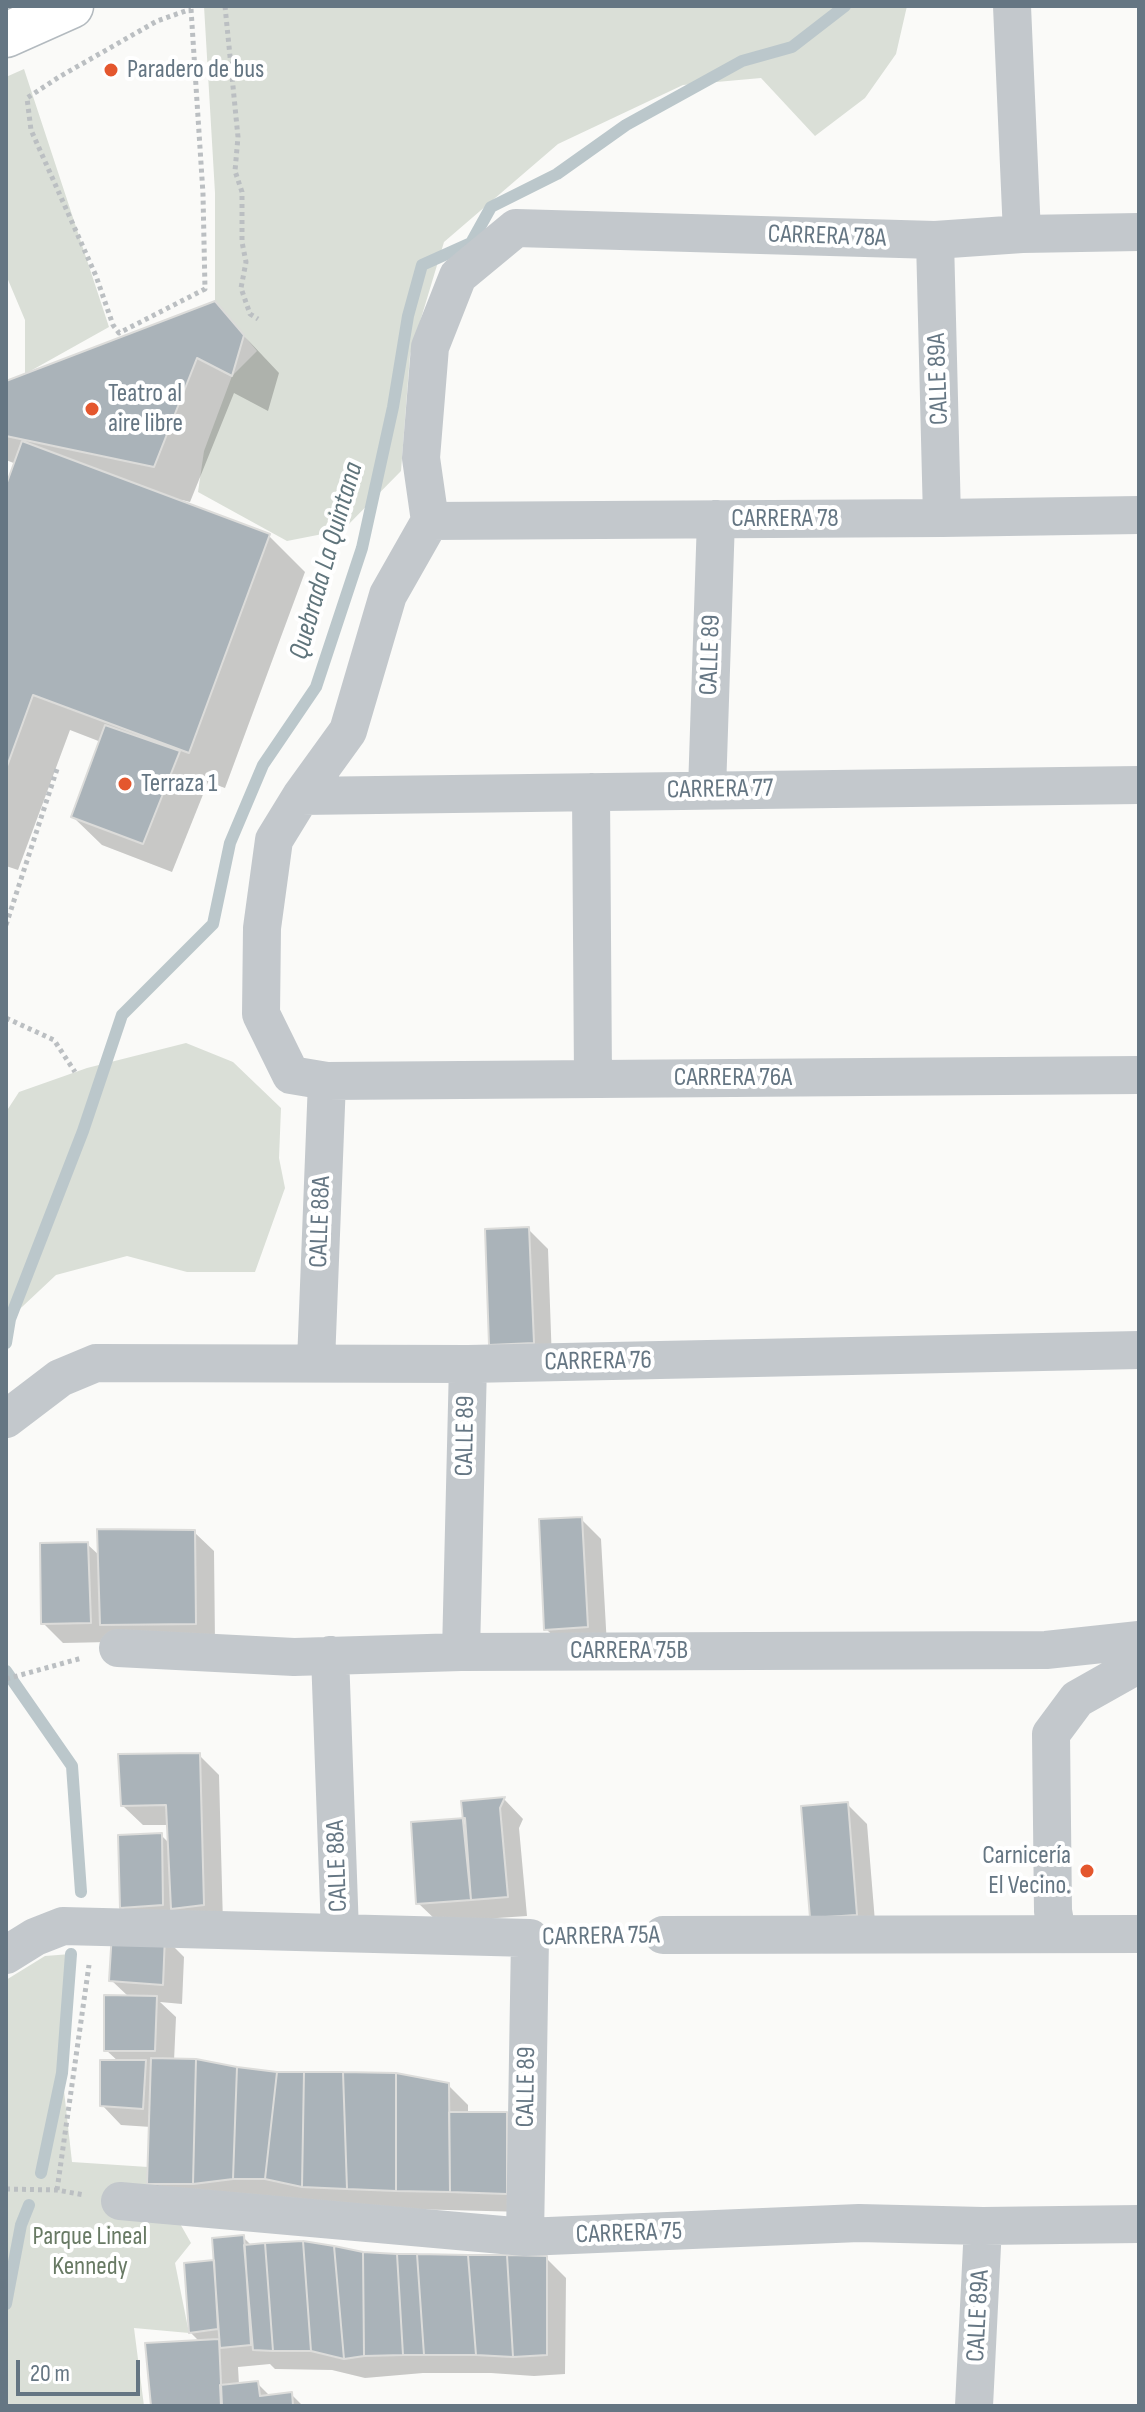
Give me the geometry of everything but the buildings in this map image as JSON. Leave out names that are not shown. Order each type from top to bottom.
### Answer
[{"type":"street","points":[[6,35],[71,6]]},
{"type":"street","points":[[1012,6],[1022,234]]},
{"type":"street","name":"CARRERA 78A","points":[[430,521],[421,458],[430,347],[458,276],[516,228],[935,240],[1022,234],[1139,232]]},
{"type":"street","name":"CALLE 89A","points":[[935,240],[942,518]]},
{"type":"street","name":"CARRERA 78","points":[[430,521],[1139,515]]},
{"type":"street","name":"CALLE 89","points":[[707,790],[716,519]]},
{"type":"street","points":[[301,796],[348,731],[388,595],[430,521]]},
{"type":"street","name":"CARRERA 77","points":[[301,796],[1139,785]]},
{"type":"street","points":[[591,792],[593,1079]]},
{"type":"street","name":"CARRERA 76A","points":[[301,796],[274,840],[262,928],[261,1014],[291,1075],[327,1081],[1139,1075]]},
{"type":"street","name":"CALLE 88A","points":[[316,1362],[327,1081]]},
{"type":"street","name":"CARRERA 76","points":[[8,1417],[60,1378],[96,1363],[468,1364],[1139,1350]]},
{"type":"street","name":"CALLE 89","points":[[461,1652],[468,1364]]},
{"type":"street","name":"CARRERA 75B","points":[[118,1648],[294,1657],[461,1652],[1046,1650],[1139,1640]]},
{"type":"street","name":"CALLE 88A","points":[[330,1655],[340,1932]]},
{"type":"street","points":[[1057,1933],[1053,1911],[1051,1734],[1077,1699],[1139,1664]]},
{"type":"street","points":[[6,1955],[35,1937],[78,1926]]},
{"type":"street","name":"CARRERA 75A","points":[[78,1926],[530,1938]]},
{"type":"street","name":"CARRERA 75A","points":[[663,1935],[1139,1934]]},
{"type":"street","name":"CALLE 89","points":[[525,2237],[530,1938]]},
{"type":"street","name":"CARRERA 75","points":[[120,2201],[525,2237],[859,2223],[983,2226],[1139,2224]]},
{"type":"street","name":"CALLE 89A","points":[[974,2406],[983,2226]]},
{"type":"path","points":[[225,6],[238,137],[235,171],[242,192],[242,242],[246,262],[241,288],[250,314],[258,319]]},
{"type":"path","points":[[191,9],[203,194],[205,289],[119,333],[31,130],[27,98],[157,21],[191,9]]},
{"type":"path","points":[[6,925],[57,769]]},
{"type":"path","points":[[6,1018],[54,1040],[75,1072]]},
{"type":"path","points":[[6,1679],[118,1648]]},
{"type":"path","points":[[57,2190],[78,1926]]},
{"type":"path","name":"CARRERA 75A","points":[[530,1938],[663,1935]]},
{"type":"path","points":[[6,2189],[57,2190],[120,2201]]},
{"type":"green space","points":[[204,6],[907,6],[896,54],[865,98],[815,136],[761,78],[683,85],[558,144],[444,242],[410,355],[401,471],[343,530],[287,541],[198,492],[204,451],[232,376],[257,351],[215,301],[215,193]]},
{"type":"green space","points":[[24,69],[109,327],[25,374],[25,320],[6,275],[6,77]]},
{"type":"green space","points":[[186,1043],[233,1062],[281,1108],[279,1158],[285,1188],[255,1272],[187,1272],[127,1256],[56,1275],[6,1322],[6,1112],[19,1092],[87,1068]]},
{"type":"green space","name":"Parque Lineal Kennedy","points":[[71,1954],[62,2073],[72,2162],[148,2167],[191,2243],[175,2263],[189,2333],[134,2328],[144,2406],[6,2406],[6,1980],[45,1956]]},
{"type":"waterway","name":"Quebrada La Quintana","points":[[6,1343],[10,1319],[83,1131],[122,1015],[213,924],[230,843],[263,765],[316,687],[362,548],[393,407],[408,316],[422,265],[471,243],[491,207],[557,174],[626,125],[742,61],[792,47],[845,6]]},
{"type":"waterway","name":"Quebrada La Quintana","points":[[6,1671],[72,1766],[81,1892]]},
{"type":"waterway","name":"Quebrada La Quintana","points":[[41,2173],[62,2073],[71,1954]]},
{"type":"waterway","name":"Quebrada La Quintana","points":[[6,2304],[21,2225],[29,2205]]},
{"type":"place","name":"Paradero de bus","points":[[111,70]]},
{"type":"place","name":"Teatro al aire libre","points":[[92,409]]},
{"type":"place","name":"Terraza 1","points":[[125,784]]},
{"type":"place","name":"Carnicería El Vecino.","points":[[1087,1871]]}]
